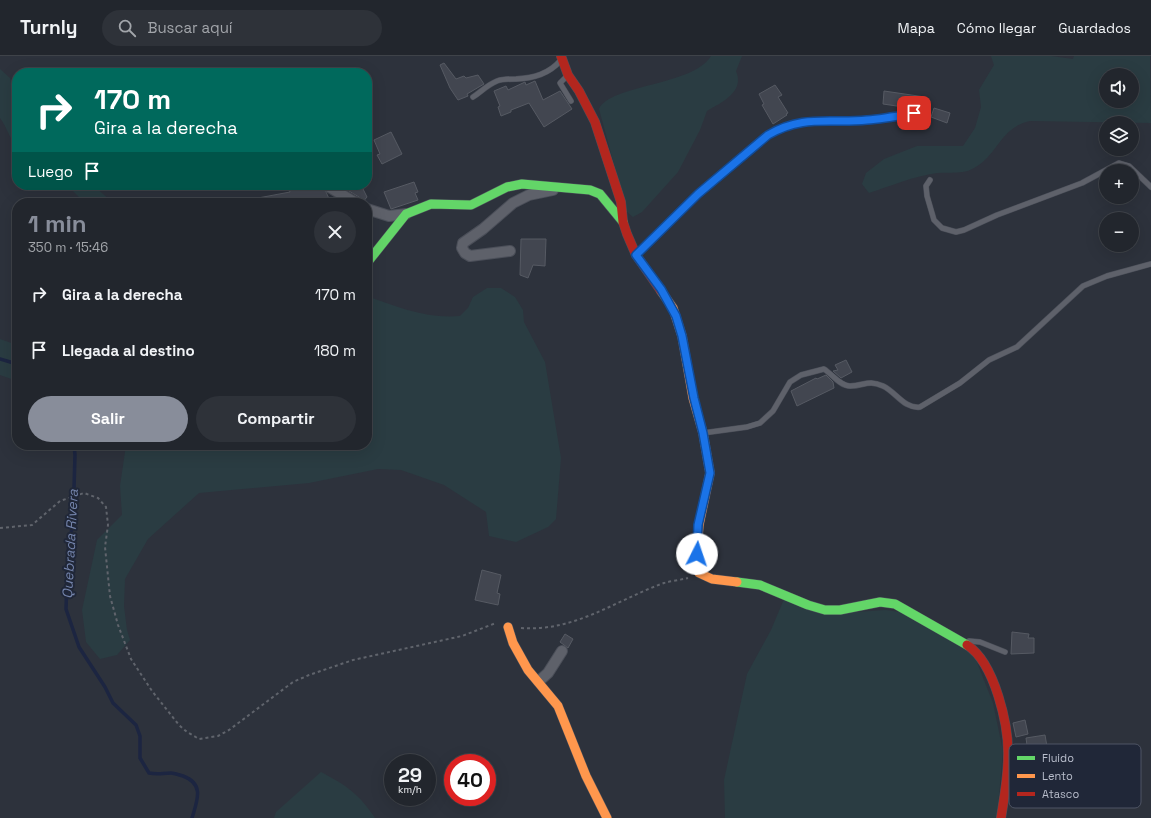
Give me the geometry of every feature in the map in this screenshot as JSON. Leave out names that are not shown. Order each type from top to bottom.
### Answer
[{"type":"street","points":[[561,58],[568,75],[579,91],[595,122],[621,202],[622,222]]},
{"type":"street","points":[[372,211],[389,216],[406,214],[431,204],[471,205],[494,195],[507,187],[522,184],[590,190],[600,194],[622,222],[636,255],[661,289],[676,316],[682,336],[710,473],[698,525],[697,554],[699,573],[709,579],[734,581],[762,586],[795,600],[832,612],[886,602],[902,606],[941,632],[962,641],[975,650],[988,668],[995,687],[1008,753],[1008,766],[1001,818]]},
{"type":"street","points":[[510,251],[470,256],[464,253],[462,248],[463,243],[483,229],[513,203],[530,195],[559,188]]},
{"type":"street","points":[[334,190],[348,198]]},
{"type":"street","points":[[372,257],[406,214]]},
{"type":"street","points":[[372,248],[382,245]]},
{"type":"street","points":[[508,627],[513,643],[528,670],[539,681],[558,706],[586,776],[607,818]]},
{"type":"street","points":[[539,681],[548,673],[562,651]]},
{"type":"lane","points":[[473,97],[486,86],[497,81],[529,78],[545,73],[555,67],[561,58]]},
{"type":"lane","points":[[568,75],[560,83],[571,101]]},
{"type":"lane","points":[[636,255],[698,194],[768,135],[780,128],[793,123],[819,120],[868,120],[914,113],[927,114]]},
{"type":"lane","points":[[930,180],[926,186],[927,196],[934,220],[942,228],[956,232],[1082,183],[1120,164],[1129,166],[1151,187]]},
{"type":"lane","points":[[703,433],[747,427],[760,423],[773,411],[790,382],[802,375],[824,369],[838,380],[849,386],[872,381],[885,386],[907,405],[914,408],[920,407],[960,383],[989,360],[1017,347],[1083,286],[1107,276],[1151,264]]},
{"type":"lane","points":[[962,641],[980,642],[1005,652]]},
{"type":"path","points":[[0,528],[32,525],[60,501],[84,493],[98,498],[106,507],[108,525],[105,547],[110,596],[118,626],[131,659],[152,691],[179,725],[199,739],[218,736],[229,730],[288,686],[309,674],[353,660],[462,636],[495,623],[508,627],[544,628],[563,625],[608,609],[664,583],[686,578],[699,573]]},
{"type":"shaded area","points":[[711,56],[742,56],[736,71],[738,78],[735,91],[725,100],[707,111],[700,130],[678,172],[642,212],[633,217],[627,212],[599,109],[607,101],[619,94],[688,73],[702,66]]},
{"type":"shaded area","points":[[991,56],[1051,56],[1073,59],[1074,56],[1150,56],[1151,123],[1139,123],[1139,116],[1099,116],[1099,122],[1030,121],[1020,124],[1011,130],[986,159],[970,170],[962,172],[928,174],[869,193],[862,184],[866,173],[884,159],[917,146],[963,146],[975,128],[981,107],[979,90],[994,65]]},
{"type":"shaded area","points":[[0,69],[10,78],[12,88],[12,140],[0,118]]},
{"type":"shaded area","points":[[72,190],[99,190],[107,198],[80,198]]},
{"type":"shaded area","points":[[487,288],[501,288],[515,297],[523,310],[524,322],[545,362],[561,458],[556,519],[548,527],[516,542],[489,536],[486,512],[444,485],[401,470],[378,469],[309,483],[199,493],[148,539],[125,579],[124,606],[127,630],[130,640],[117,655],[100,659],[86,642],[82,610],[97,540],[122,515],[120,486],[125,450],[372,450],[372,298],[424,314],[436,316],[460,316],[468,308],[473,297]]},
{"type":"shaded area","points":[[0,339],[12,343],[12,379],[0,375]]},
{"type":"shaded area","points":[[784,599],[856,612],[886,610],[900,612],[964,647],[976,660],[993,703],[1003,751],[997,818],[725,818],[724,780],[747,674],[771,630]]},
{"type":"shaded area","points":[[321,772],[357,796],[375,818],[274,818],[276,812]]},
{"type":"building","points":[[444,63],[456,79],[464,76],[466,78],[478,75],[484,84],[467,94],[468,96],[458,100],[450,88],[440,65]]},
{"type":"building","points":[[535,81],[543,100],[560,91],[572,109],[544,127],[529,103],[511,110],[511,112],[501,116],[498,107],[500,106],[494,91],[506,86],[508,90],[525,82],[526,85]]},
{"type":"building","points":[[775,85],[782,95],[778,97],[788,113],[773,124],[762,105],[764,104],[759,94]]},
{"type":"building","points":[[884,91],[925,97],[924,110],[883,104]]},
{"type":"building","points":[[934,108],[950,113],[947,123],[931,117]]},
{"type":"building","points":[[391,132],[402,154],[382,164],[377,155],[380,154],[374,140]]},
{"type":"building","points":[[414,182],[418,192],[415,193],[418,200],[391,209],[384,192]]},
{"type":"building","points":[[289,190],[324,190],[329,198],[258,198],[290,192]]},
{"type":"building","points":[[347,190],[364,190],[367,197],[359,197]]},
{"type":"building","points":[[521,239],[546,239],[545,266],[533,265],[528,278],[520,275]]},
{"type":"building","points":[[846,360],[852,372],[841,378],[833,371],[838,370],[835,365]]},
{"type":"building","points":[[826,375],[833,382],[834,388],[797,406],[791,391],[816,378],[817,379]]},
{"type":"building","points":[[482,570],[501,575],[497,593],[500,594],[498,605],[475,600]]},
{"type":"building","points":[[1012,632],[1029,634],[1028,638],[1034,638],[1034,653],[1011,654]]},
{"type":"building","points":[[565,634],[573,639],[568,648],[560,642]]},
{"type":"building","points":[[1025,720],[1028,734],[1016,737],[1013,723]]},
{"type":"building","points":[[1045,735],[1047,744],[1027,744],[1026,738]]},
{"type":"waterway","name":"Quebrada Rivera","points":[[0,359],[12,363]]},
{"type":"waterway","name":"Quebrada Rivera","points":[[74,450],[73,522],[68,552],[66,609],[79,647],[105,687],[113,703],[136,725],[140,736],[140,758],[149,773],[174,773],[190,779],[197,788],[198,794],[192,818]]},
{"type":"traffic: fast","points":[[372,257],[406,214],[431,204],[471,205],[507,187],[522,184],[590,190],[600,194],[623,222]]},
{"type":"traffic: fast","points":[[737,582],[760,585],[808,605],[825,610],[840,610],[880,602],[895,604],[967,645]]},
{"type":"traffic: slow","points":[[661,291],[673,308],[682,336],[693,398],[703,433],[710,473],[699,525],[697,554],[699,573],[712,579],[737,582]]},
{"type":"traffic: slow","points":[[508,627],[513,643],[528,670],[558,706],[586,776],[607,818]]},
{"type":"traffic: jam","points":[[561,56],[568,75],[579,91],[595,122],[621,202],[623,222],[627,234],[636,255],[661,291]]},
{"type":"traffic: jam","points":[[967,645],[977,654],[993,680],[1003,713],[1008,744],[1008,765],[1001,818]]},
{"type":"route","points":[[697,554],[698,525],[710,473],[703,433],[694,398],[682,336],[673,308],[636,255],[698,194],[768,135],[780,128],[793,123],[819,120],[855,121],[914,113]]}]
